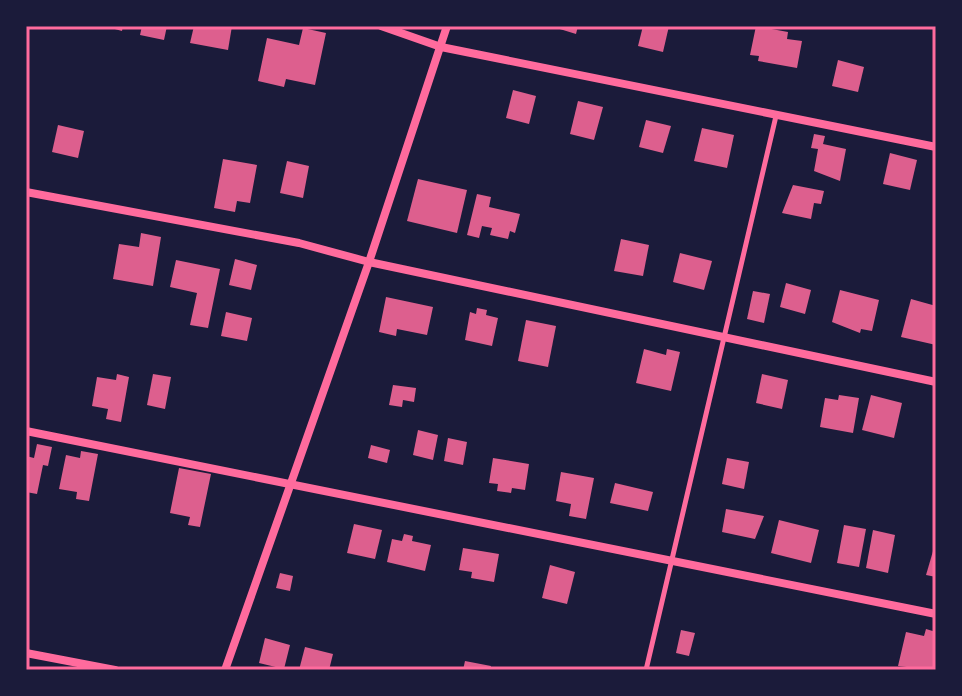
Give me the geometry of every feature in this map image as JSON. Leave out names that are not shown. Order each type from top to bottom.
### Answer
[{"type":"street","points":[[381,26],[441,47],[936,147]]},
{"type":"street","points":[[225,670],[369,262],[447,26]]},
{"type":"street","points":[[26,192],[299,243],[369,262],[936,382]]},
{"type":"street","points":[[26,431],[936,614]]},
{"type":"street","points":[[26,653],[115,670]]},
{"type":"lane","points":[[646,670],[777,115]]},
{"type":"building","points":[[104,26],[123,26],[122,31]]},
{"type":"building","points":[[142,26],[167,26],[164,40],[140,35]]},
{"type":"building","points":[[194,26],[232,26],[228,50],[190,43]]},
{"type":"building","points":[[550,26],[578,26],[576,34]]},
{"type":"building","points":[[643,26],[669,26],[663,52],[638,46]]},
{"type":"building","points":[[756,26],[788,32],[787,39],[802,41],[797,68],[758,61],[759,56],[750,55]]},
{"type":"building","points":[[303,28],[326,33],[315,85],[286,79],[284,87],[258,81],[267,38],[299,45]]},
{"type":"building","points":[[838,60],[864,67],[858,92],[832,86]]},
{"type":"building","points":[[513,90],[536,96],[529,124],[506,118]]},
{"type":"building","points":[[578,101],[603,107],[594,140],[570,134]]},
{"type":"building","points":[[646,120],[671,126],[663,153],[639,147]]},
{"type":"building","points":[[58,125],[84,131],[78,158],[52,152]]},
{"type":"building","points":[[702,128],[734,135],[727,168],[694,161]]},
{"type":"building","points":[[814,134],[825,136],[823,144],[846,149],[840,181],[814,171],[818,149],[811,148]]},
{"type":"building","points":[[890,153],[917,160],[910,190],[883,184]]},
{"type":"building","points":[[223,159],[257,165],[250,203],[237,201],[235,212],[214,208]]},
{"type":"building","points":[[287,161],[309,166],[303,198],[280,193]]},
{"type":"building","points":[[418,179],[467,190],[457,233],[407,221]]},
{"type":"building","points":[[793,185],[824,191],[821,204],[814,203],[811,219],[782,213]]},
{"type":"building","points":[[477,194],[491,197],[489,207],[520,214],[515,233],[510,231],[508,239],[490,235],[492,228],[482,226],[479,238],[467,235]]},
{"type":"building","points":[[141,233],[161,237],[153,286],[113,279],[119,244],[139,247]]},
{"type":"building","points":[[621,239],[649,245],[643,276],[614,271]]},
{"type":"building","points":[[680,253],[712,261],[704,290],[673,282]]},
{"type":"building","points":[[235,259],[257,265],[251,290],[229,285]]},
{"type":"building","points":[[176,260],[220,269],[208,328],[190,325],[197,293],[170,287]]},
{"type":"building","points":[[786,283],[811,290],[805,314],[780,307]]},
{"type":"building","points":[[840,290],[879,300],[872,331],[861,329],[860,333],[832,322]]},
{"type":"building","points":[[753,291],[770,294],[764,323],[747,319]]},
{"type":"building","points":[[386,297],[433,307],[427,335],[397,329],[396,336],[379,332]]},
{"type":"building","points":[[911,299],[936,306],[936,345],[901,337]]},
{"type":"building","points":[[477,308],[487,310],[486,315],[498,318],[492,346],[465,340],[470,312],[476,314]]},
{"type":"building","points":[[226,312],[252,318],[247,341],[221,336]]},
{"type":"building","points":[[526,320],[556,326],[548,367],[518,361]]},
{"type":"building","points":[[644,349],[666,355],[667,349],[680,352],[671,391],[636,383]]},
{"type":"building","points":[[117,374],[129,377],[121,422],[106,419],[108,409],[92,406],[97,377],[116,380]]},
{"type":"building","points":[[153,374],[171,377],[165,409],[147,405]]},
{"type":"building","points":[[762,374],[788,380],[782,409],[756,403]]},
{"type":"building","points":[[393,385],[416,388],[414,402],[403,400],[402,407],[389,405]]},
{"type":"building","points":[[839,395],[859,398],[853,433],[820,427],[825,398],[838,400]]},
{"type":"building","points":[[871,395],[902,403],[894,438],[862,430]]},
{"type":"building","points":[[418,430],[438,435],[433,460],[413,455]]},
{"type":"building","points":[[448,438],[467,442],[463,465],[444,461]]},
{"type":"building","points":[[37,444],[52,447],[48,466],[43,465],[37,494],[26,492],[26,456],[34,458]]},
{"type":"building","points":[[371,445],[390,450],[387,463],[368,458]]},
{"type":"building","points":[[81,451],[98,454],[89,501],[76,499],[77,492],[59,489],[66,455],[80,458]]},
{"type":"building","points":[[493,458],[529,464],[525,490],[512,488],[511,493],[497,491],[498,484],[489,483]]},
{"type":"building","points":[[727,458],[749,462],[744,489],[722,484]]},
{"type":"building","points":[[179,468],[211,474],[200,527],[188,525],[190,517],[170,513]]},
{"type":"building","points":[[561,472],[594,478],[586,519],[569,516],[571,504],[556,501]]},
{"type":"building","points":[[615,483],[653,492],[648,511],[610,503]]},
{"type":"building","points":[[726,509],[764,516],[755,539],[722,532]]},
{"type":"building","points":[[779,520],[819,530],[811,563],[771,553]]},
{"type":"building","points":[[354,524],[382,530],[375,559],[347,553]]},
{"type":"building","points":[[844,525],[866,529],[859,567],[837,563]]},
{"type":"building","points":[[873,530],[895,535],[888,573],[866,568]]},
{"type":"building","points":[[404,534],[413,536],[412,541],[431,545],[425,571],[387,562],[392,539],[402,541]]},
{"type":"building","points":[[936,541],[936,577],[926,575]]},
{"type":"building","points":[[463,548],[499,554],[494,582],[471,578],[472,572],[459,570]]},
{"type":"building","points":[[550,565],[575,572],[567,604],[542,598]]},
{"type":"building","points":[[280,573],[293,576],[290,591],[276,588]]},
{"type":"building","points":[[926,629],[936,632],[933,670],[898,666],[906,632],[924,636]]},
{"type":"building","points":[[681,630],[695,633],[689,656],[676,653]]},
{"type":"building","points":[[265,638],[290,645],[284,669],[259,663]]},
{"type":"building","points":[[305,647],[333,654],[329,670],[299,670]]},
{"type":"building","points":[[465,661],[491,666],[490,670],[463,670]]}]
